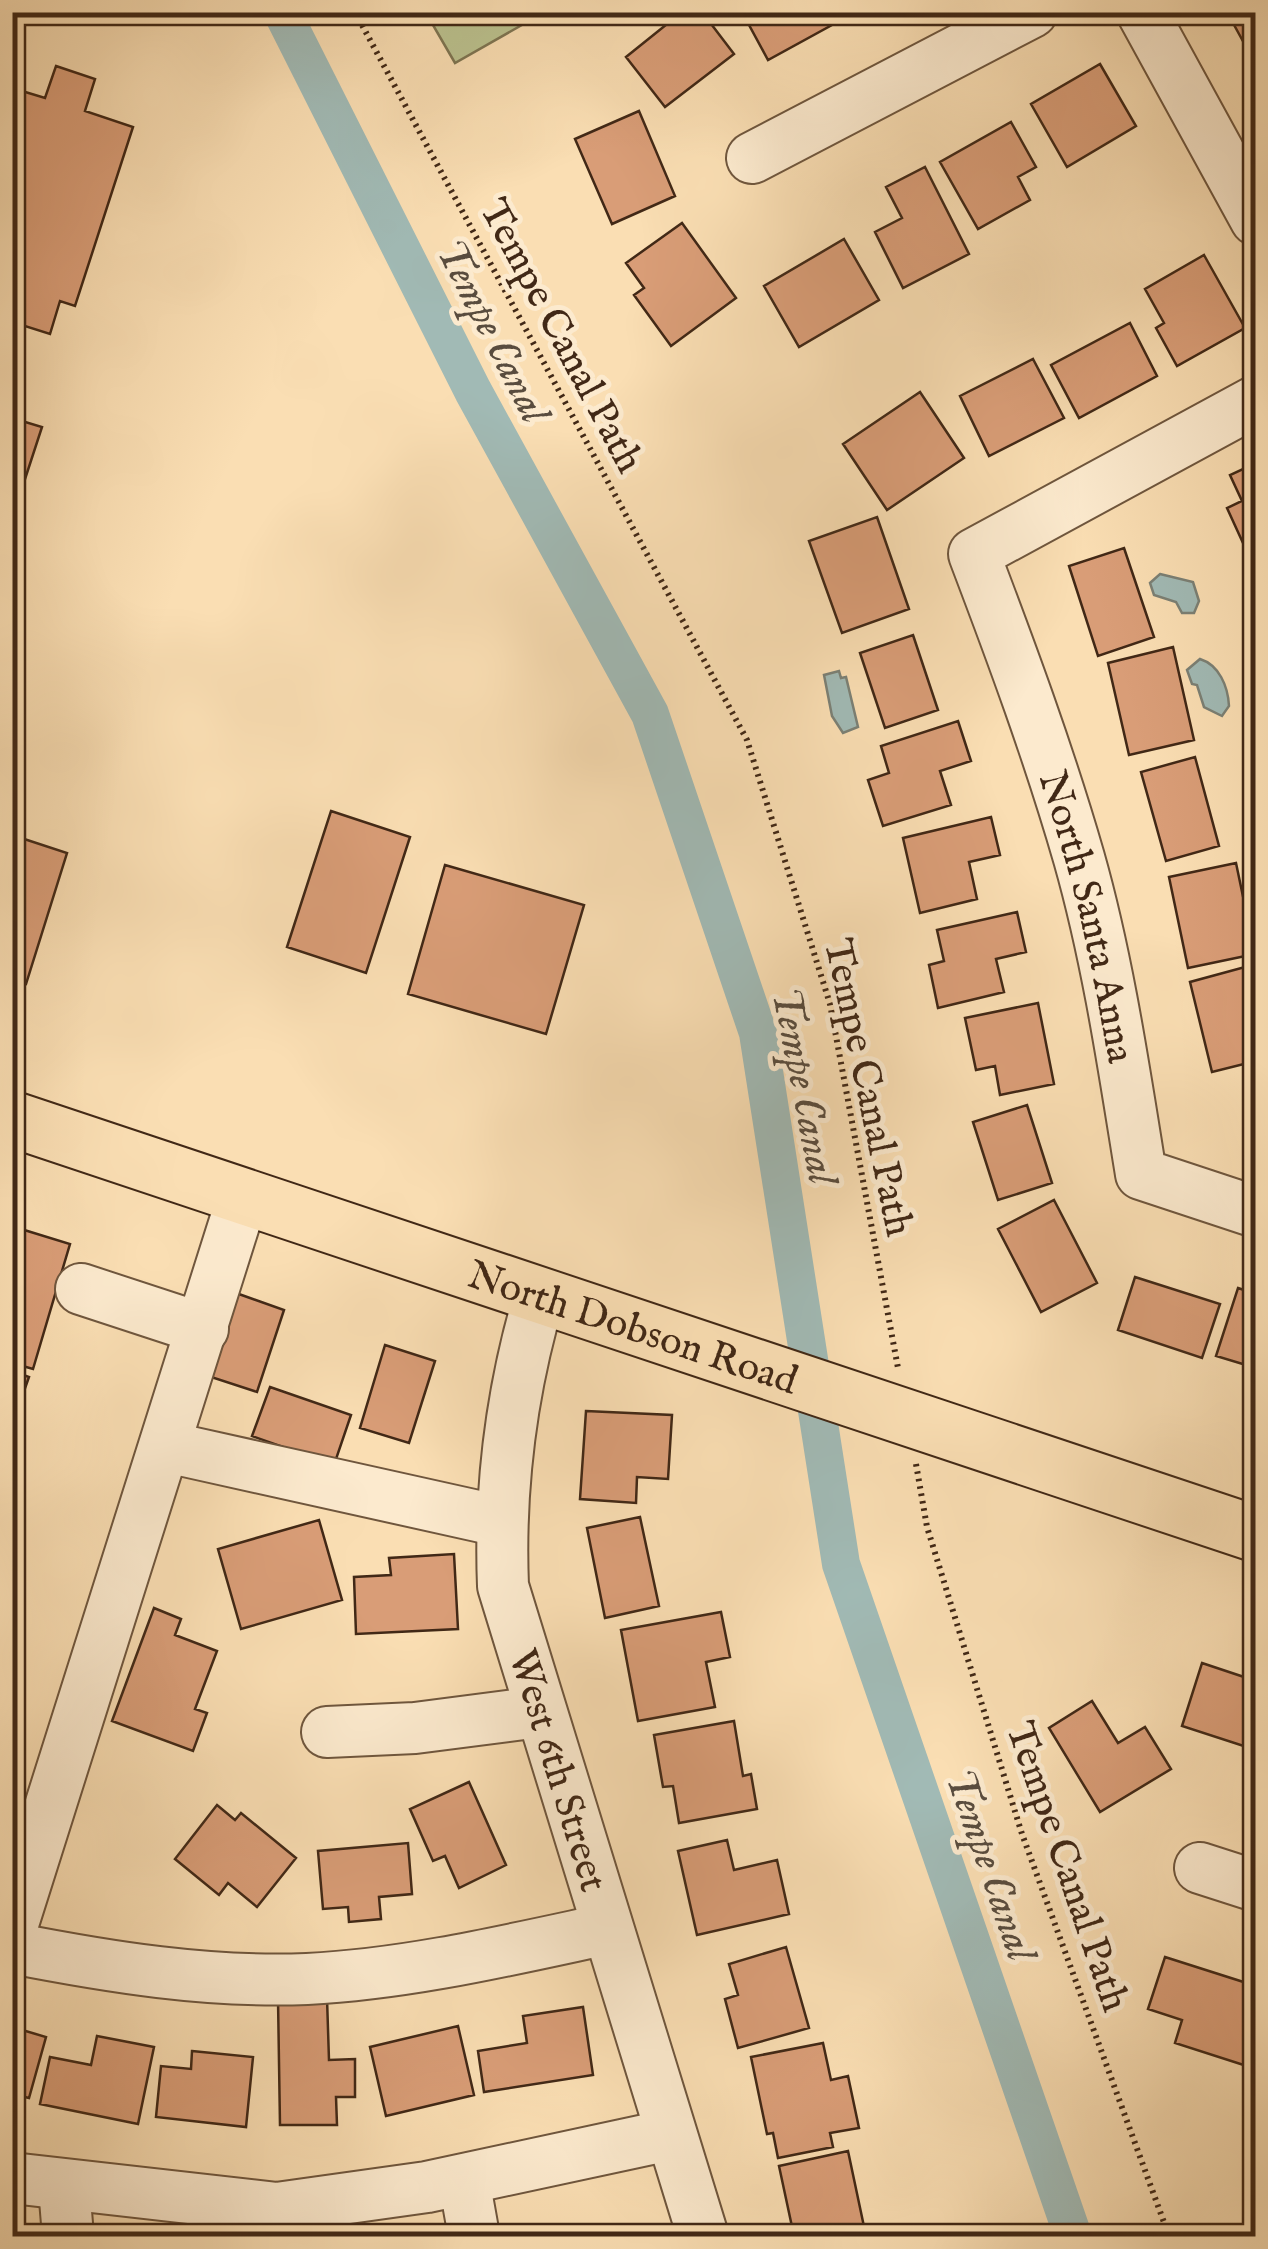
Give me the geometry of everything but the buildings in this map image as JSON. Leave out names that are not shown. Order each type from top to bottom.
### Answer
[{"type":"main road","name":"North Dobson Road","points":[[12,1119],[1256,1534]]},
{"type":"street","points":[[752,158],[1032,12]]},
{"type":"street","points":[[1142,12],[1256,220]]},
{"type":"street","name":"North Santa Anna","points":[[1256,401],[974,554],[1033,710],[1080,862],[1122,1057],[1142,1174],[1256,1212]]},
{"type":"street","points":[[12,1926],[167,1447],[243,1196]]},
{"type":"street","points":[[82,1290],[203,1328]]},
{"type":"street","name":"West 6th Street","points":[[540,1294],[515,1392],[500,1521],[503,1586],[669,2135],[704,2236]]},
{"type":"street","points":[[167,1447],[500,1521]]},
{"type":"street","points":[[327,1732],[415,1728],[540,1712]]},
{"type":"street","points":[[1200,1868],[1256,1886]]},
{"type":"street","points":[[12,1948],[107,1966],[306,1979],[407,1969],[608,1929]]},
{"type":"street","points":[[12,2178],[277,2222],[669,2135]]},
{"type":"street","points":[[464,2180],[474,2236]]},
{"type":"street","points":[[64,2187],[68,2236]]},
{"type":"path","name":"Tempe Canal Path","points":[[355,12],[747,740],[830,1004],[895,1413],[927,1527],[1016,1816],[1169,2236]]},
{"type":"green space","points":[[426,13],[543,13],[455,63]]},
{"type":"water","points":[[1160,574],[1193,582],[1199,601],[1194,613],[1182,613],[1176,602],[1154,595],[1150,583]]},
{"type":"water","points":[[1200,659],[1217,671],[1227,691],[1229,706],[1222,716],[1204,707],[1197,685],[1192,684],[1187,670]]},
{"type":"water","points":[[839,671],[841,678],[846,677],[858,727],[843,733],[832,716],[824,675]]},
{"type":"waterway","name":"Tempe Canal","points":[[282,12],[473,391],[650,714],[758,1033],[841,1564],[1073,2236]]}]
